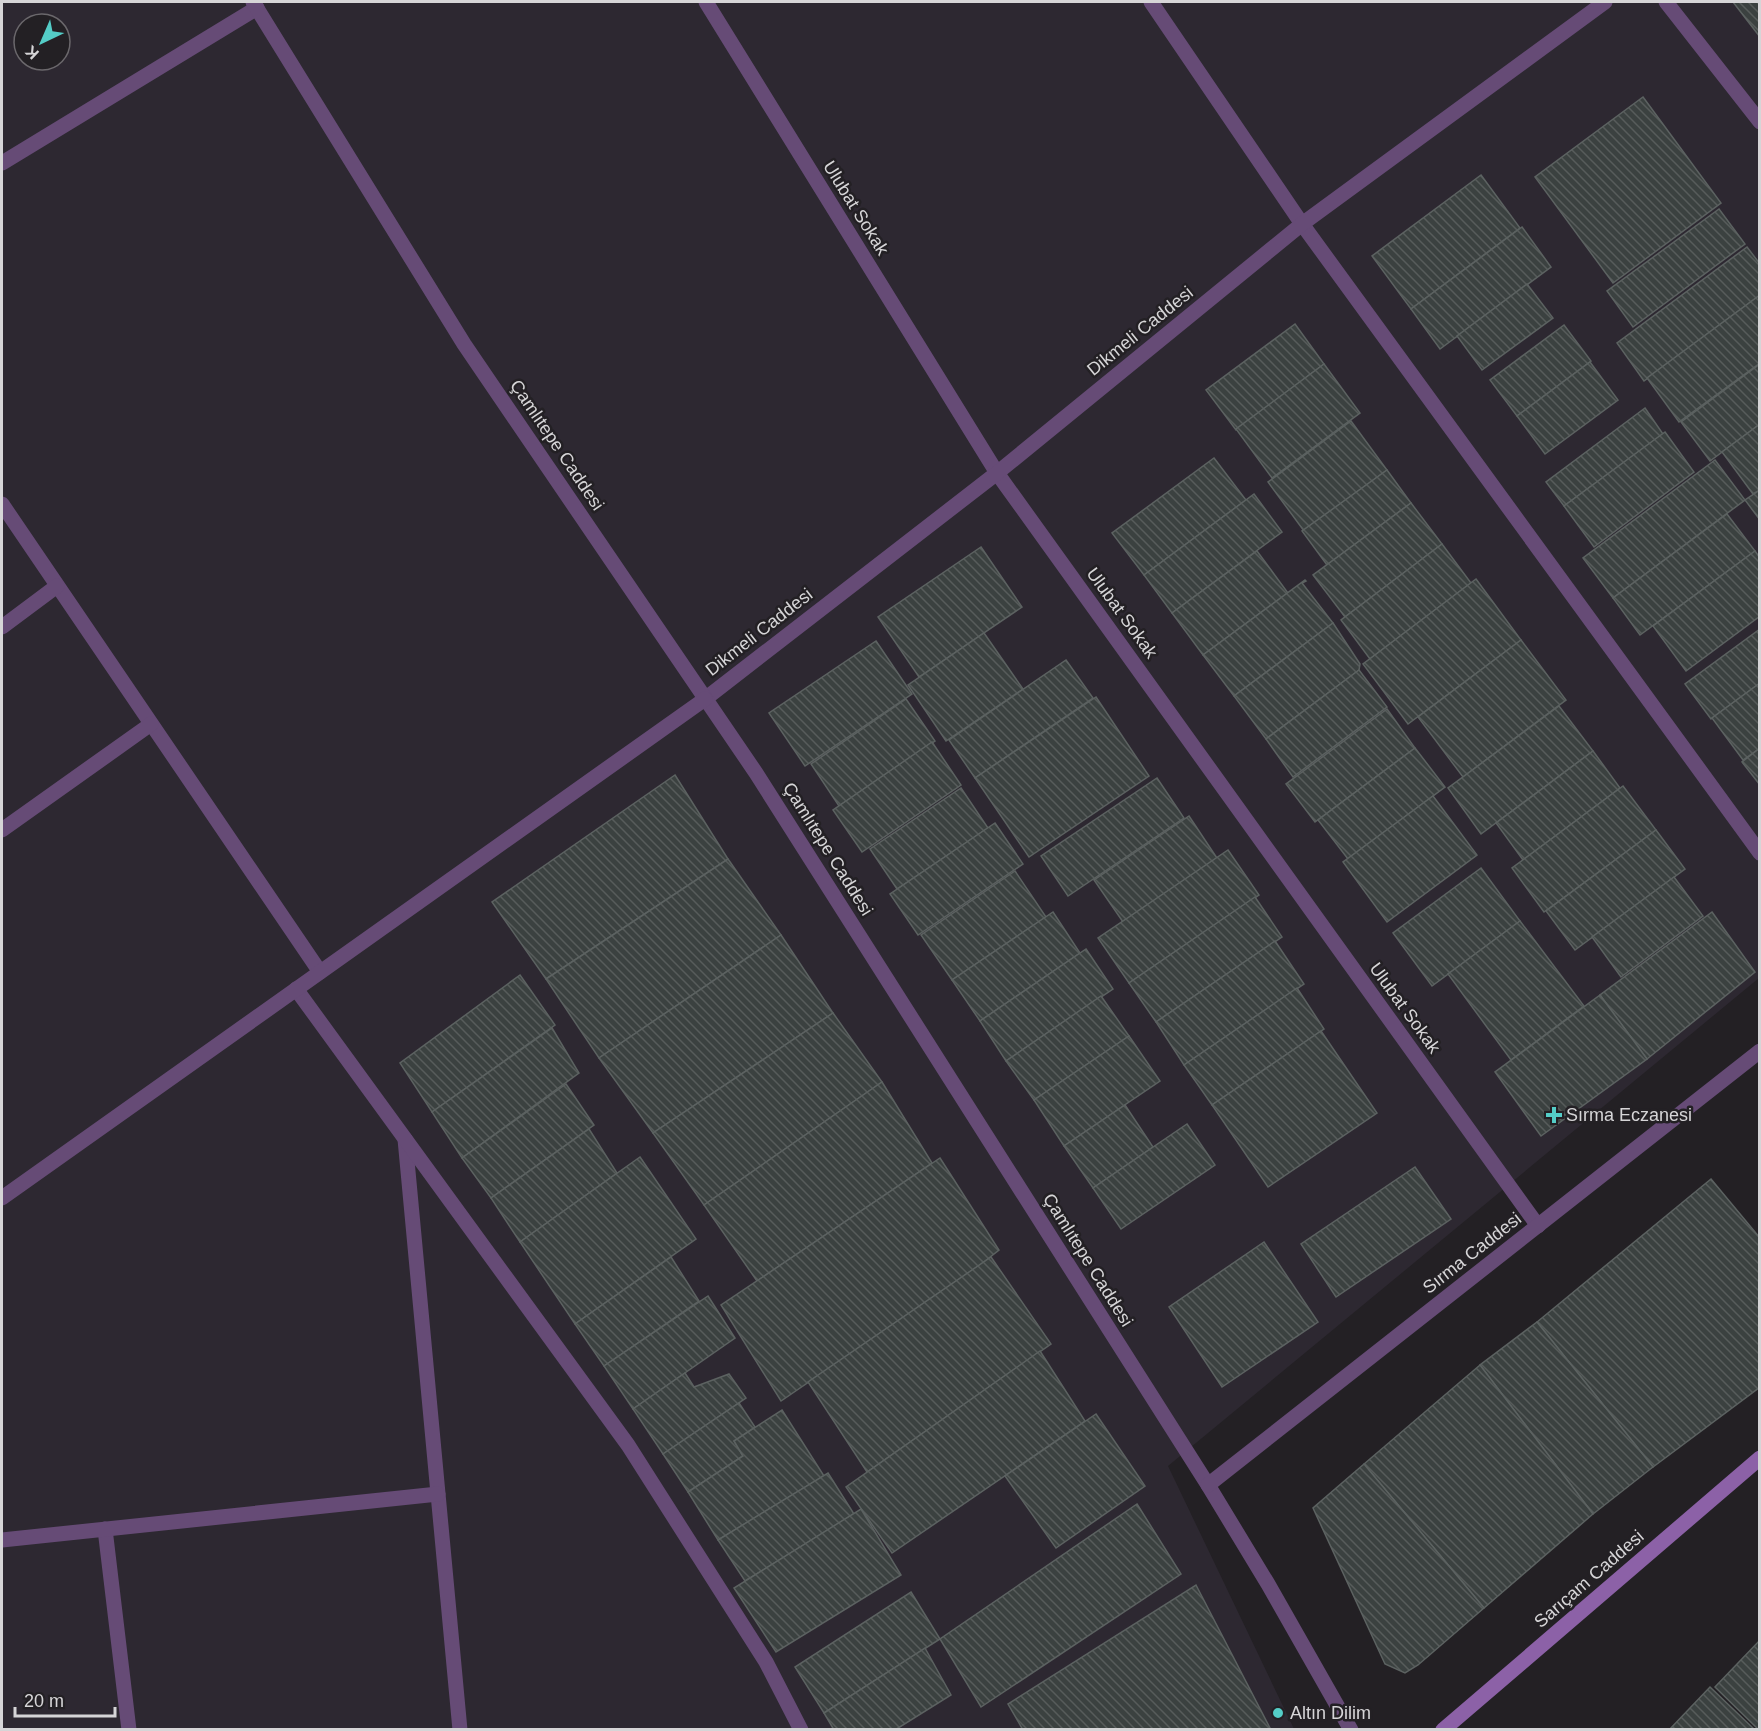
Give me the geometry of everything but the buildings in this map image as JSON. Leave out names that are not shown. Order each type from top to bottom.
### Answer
[{"type":"main road","name":"Sarıçam Caddesi","points":[[1443,1730],[1760,1458]]},
{"type":"street","name":"Ulubat Sokak","points":[[706,2],[997,473],[1538,1226]]},
{"type":"street","points":[[1151,2],[1302,224],[1760,853]]},
{"type":"street","name":"Dikmeli Caddesi","points":[[2,1198],[705,699],[997,473],[1302,224],[1605,2]]},
{"type":"street","points":[[1666,2],[1760,122]]},
{"type":"street","points":[[2,163],[255,5]]},
{"type":"street","name":"Çamlıtepe Caddesi","points":[[255,5],[464,344],[756,773],[1208,1485],[1269,1584],[1352,1730]]},
{"type":"street","points":[[2,504],[320,972]]},
{"type":"street","points":[[2,627],[57,586]]},
{"type":"street","points":[[2,830],[151,724]]},
{"type":"street","points":[[296,989],[628,1445],[766,1662],[801,1730]]},
{"type":"street","name":"Sırma Caddesi","points":[[1208,1485],[1760,1051]]},
{"type":"street","points":[[405,1139],[460,1730]]},
{"type":"street","points":[[2,1540],[438,1494]]},
{"type":"street","points":[[105,1529],[129,1730]]},
{"type":"shaded area","points":[[2,2],[1759,2],[1759,978],[1168,1466],[1294,1729],[2,1730]]},
{"type":"place","name":"Sırma Eczanesi","points":[[1554,1115]]},
{"type":"place","name":"Altın Dilim","points":[[1278,1713]]}]
